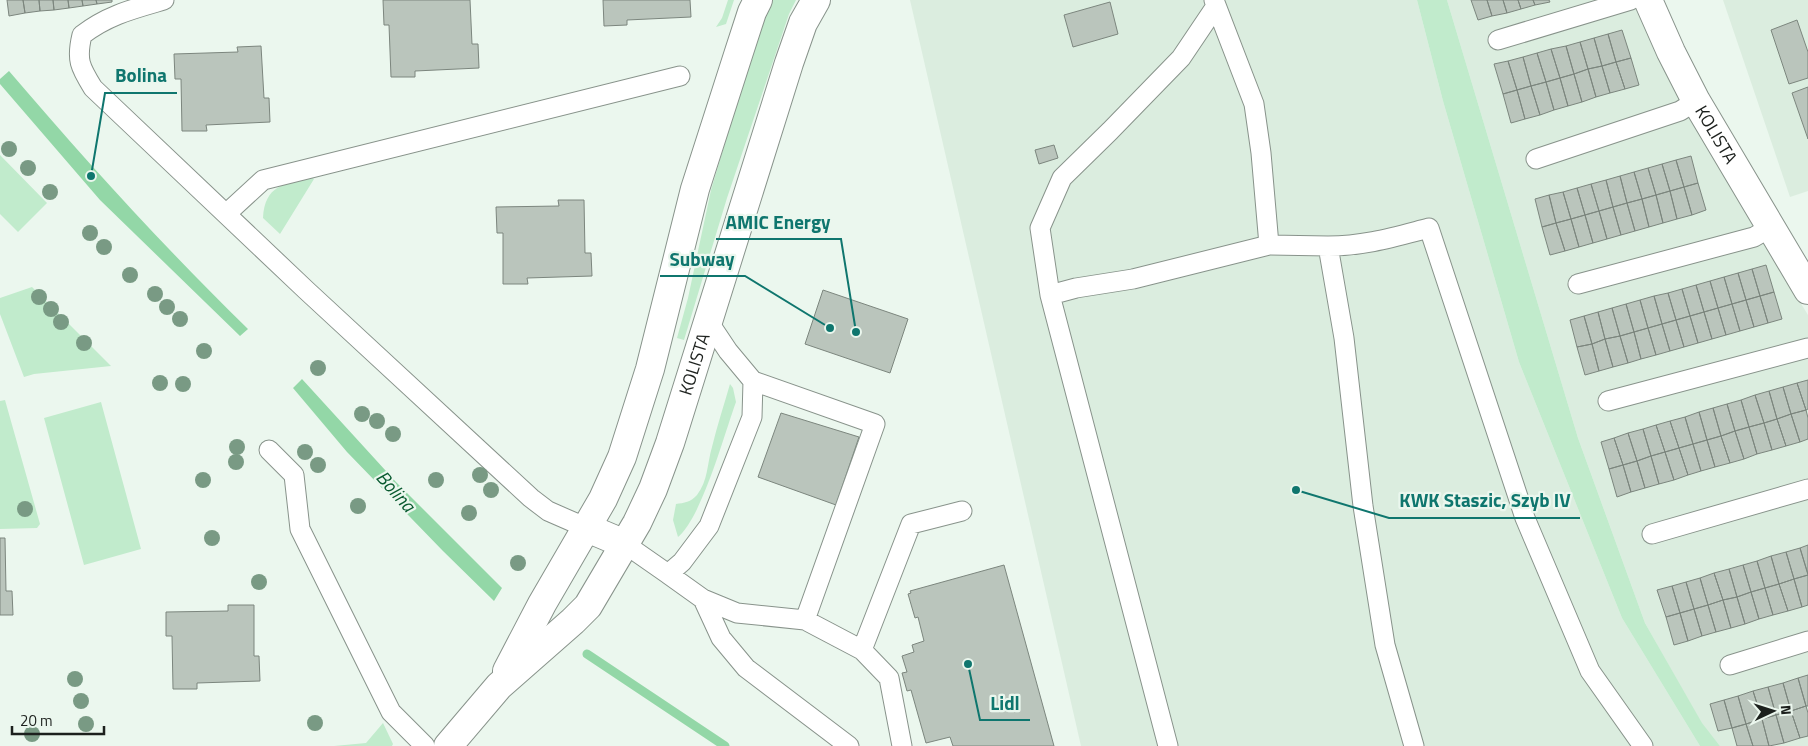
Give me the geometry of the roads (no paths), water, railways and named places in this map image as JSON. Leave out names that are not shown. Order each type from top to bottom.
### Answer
[{"type":"street","name":"KOLISTA","points":[[499,686],[542,604],[587,528],[615,474],[629,438],[650,369],[695,189],[752,12],[758,0]]},
{"type":"street","name":"KOLISTA","points":[[448,746],[499,686],[588,606],[625,544],[652,489],[670,442],[789,63],[803,23],[816,0]]},
{"type":"street","name":"KOLISTA","points":[[1648,0],[1671,52],[1696,101],[1770,227],[1800,262],[1808,290]]},
{"type":"street","points":[[587,528],[625,544]]},
{"type":"lane","points":[[164,0],[121,13],[98,23],[82,35],[78,53],[82,70],[92,88],[531,498],[548,511],[587,528]]},
{"type":"lane","points":[[1498,40],[1631,0]]},
{"type":"lane","points":[[1215,3],[1254,104],[1261,153],[1269,245]]},
{"type":"lane","points":[[1168,746],[1050,295],[1040,228],[1062,178],[1181,58],[1215,3]]},
{"type":"lane","points":[[226,214],[263,180],[680,76]]},
{"type":"lane","points":[[1536,159],[1680,111],[1696,101]]},
{"type":"lane","points":[[1578,284],[1754,237],[1770,227]]},
{"type":"lane","points":[[1050,295],[1076,288],[1133,279],[1269,245],[1353,246],[1370,244],[1429,228],[1525,518],[1590,671],[1643,746]]},
{"type":"lane","points":[[1328,246],[1344,338],[1363,506],[1385,645],[1414,746]]},
{"type":"lane","points":[[708,321],[728,351],[754,381],[875,424],[805,620]]},
{"type":"lane","points":[[1608,401],[1808,348]]},
{"type":"lane","points":[[668,574],[682,562],[709,526],[752,416],[754,381]]},
{"type":"lane","points":[[269,450],[294,475],[300,529],[391,712],[425,746]]},
{"type":"lane","points":[[1652,534],[1808,489]]},
{"type":"lane","points":[[862,650],[911,524],[962,510]]},
{"type":"lane","points":[[625,544],[703,599],[737,613],[805,620],[862,650],[889,678],[902,746]]},
{"type":"lane","points":[[703,599],[721,638],[746,668],[849,746]]},
{"type":"lane","points":[[1730,665],[1808,641]]},
{"type":"water","points":[[9,71],[125,203],[248,329],[240,336],[100,200],[0,84],[0,79]]},
{"type":"water","points":[[302,379],[396,482],[502,588],[494,601],[347,452],[293,388]]},
{"type":"waterway","name":"Bolina","points":[[587,654],[725,746]]},
{"type":"place","name":"Bolina","points":[[91,176]]},
{"type":"place","name":"Subway","points":[[830,328]]},
{"type":"place","name":"AMIC Energy","points":[[856,332]]},
{"type":"place","name":"KWK Staszic, Szyb IV","points":[[1296,490]]},
{"type":"place","name":"Lidl","points":[[968,664]]}]
